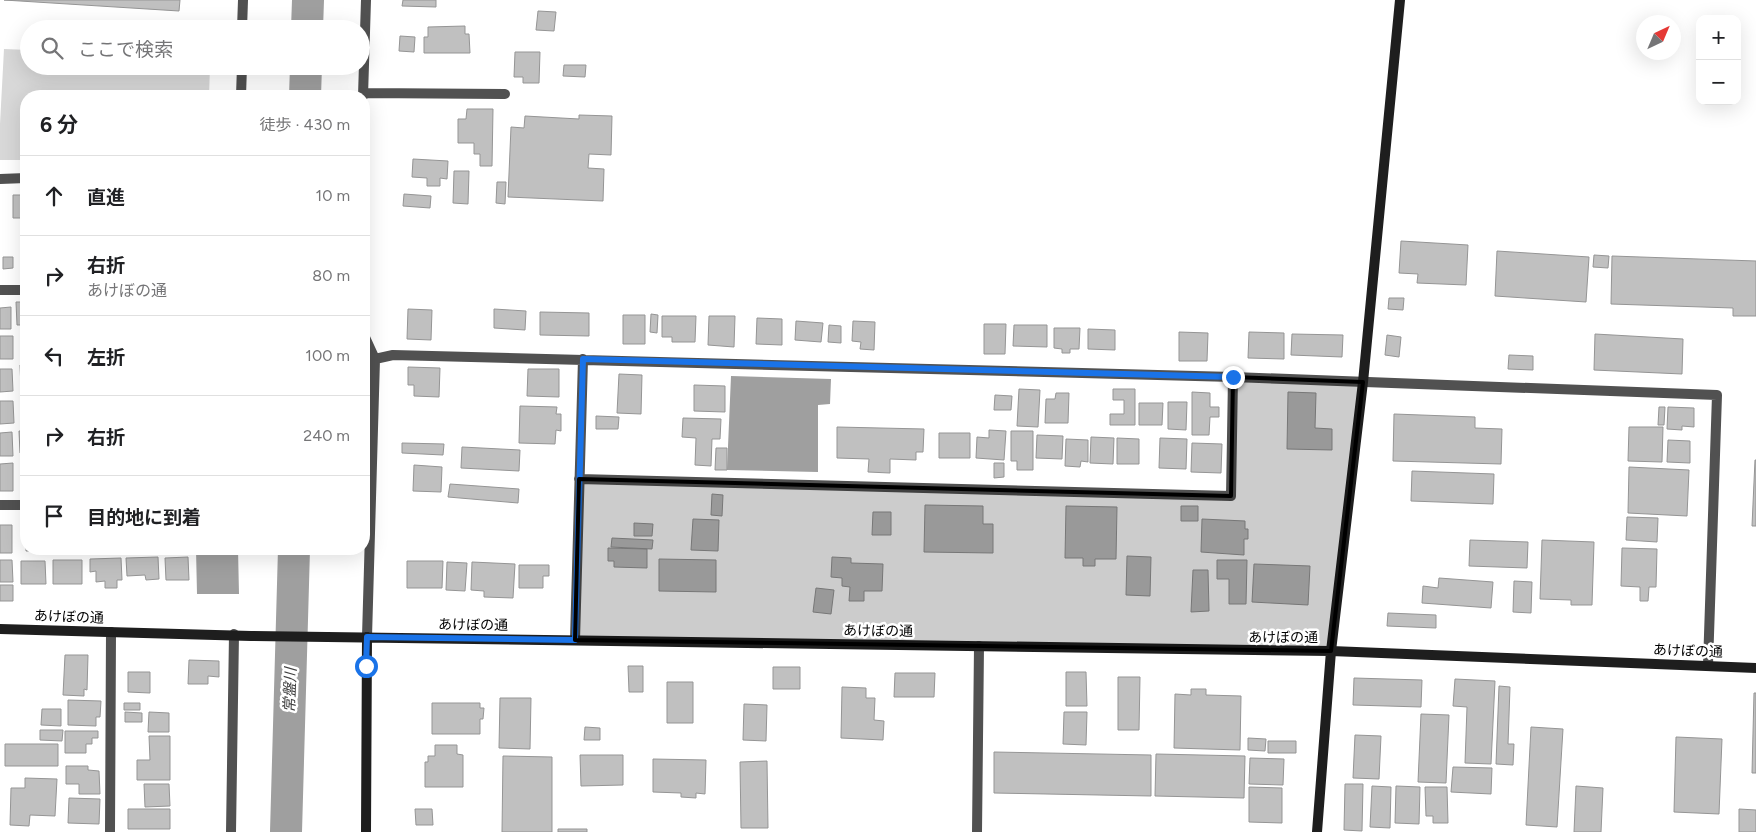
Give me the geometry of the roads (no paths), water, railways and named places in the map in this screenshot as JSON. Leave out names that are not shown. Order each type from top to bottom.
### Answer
[{"type":"street","points":[[242,20],[243,0]]},
{"type":"street","points":[[365,20],[366,0]]},
{"type":"street","points":[[1317,832],[1331,651],[1363,382],[1400,0]]},
{"type":"street","points":[[241,90],[242,75]]},
{"type":"street","points":[[363,90],[364,75]]},
{"type":"street","points":[[370,94],[505,94]]},
{"type":"street","points":[[0,178],[20,178]]},
{"type":"street","points":[[0,290],[20,290]]},
{"type":"street","points":[[370,348],[375,359],[370,533]]},
{"type":"street","points":[[375,359],[393,355],[583,359],[1233,377],[1717,395],[1708,666]]},
{"type":"street","points":[[575,640],[583,359]]},
{"type":"street","points":[[579,478],[1231,496],[1233,377]]},
{"type":"street","points":[[0,506],[20,506]]},
{"type":"street","points":[[366,832],[369,555]]},
{"type":"street","name":"あけぼの通","points":[[0,629],[234,634],[251,636],[1331,651],[1756,668]]},
{"type":"street","points":[[110,832],[111,632]]},
{"type":"street","points":[[231,832],[234,634]]},
{"type":"street","points":[[977,832],[979,646]]},
{"type":"waterway","name":"常盤川","points":[[307,20],[308,0]]},
{"type":"waterway","name":"常盤川","points":[[305,90],[306,75]]},
{"type":"waterway","name":"常盤川","points":[[286,832],[294,555]]}]
